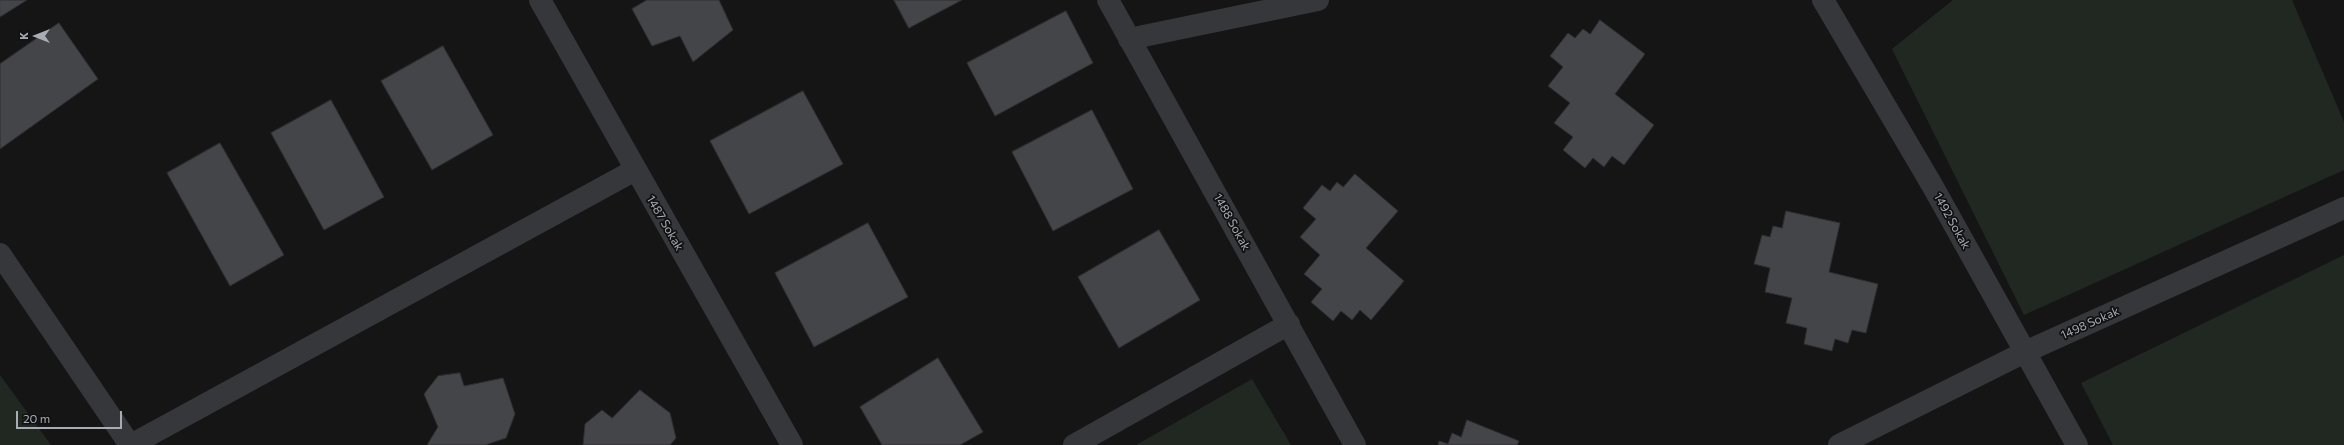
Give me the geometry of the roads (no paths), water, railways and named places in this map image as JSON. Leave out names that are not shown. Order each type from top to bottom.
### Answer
[{"type":"street","name":"1487 Sokak","points":[[540,0],[792,445]]},
{"type":"street","name":"1488 Sokak","points":[[1108,0],[1355,445]]},
{"type":"street","points":[[1129,39],[1318,0]]},
{"type":"street","name":"1492 Sokak","points":[[1823,0],[1932,184],[2077,445]]},
{"type":"street","points":[[0,254],[131,445],[635,170]]},
{"type":"street","name":"1498 Sokak","points":[[1839,445],[2025,352],[2344,208]]},
{"type":"street","points":[[1074,445],[1289,324]]}]
